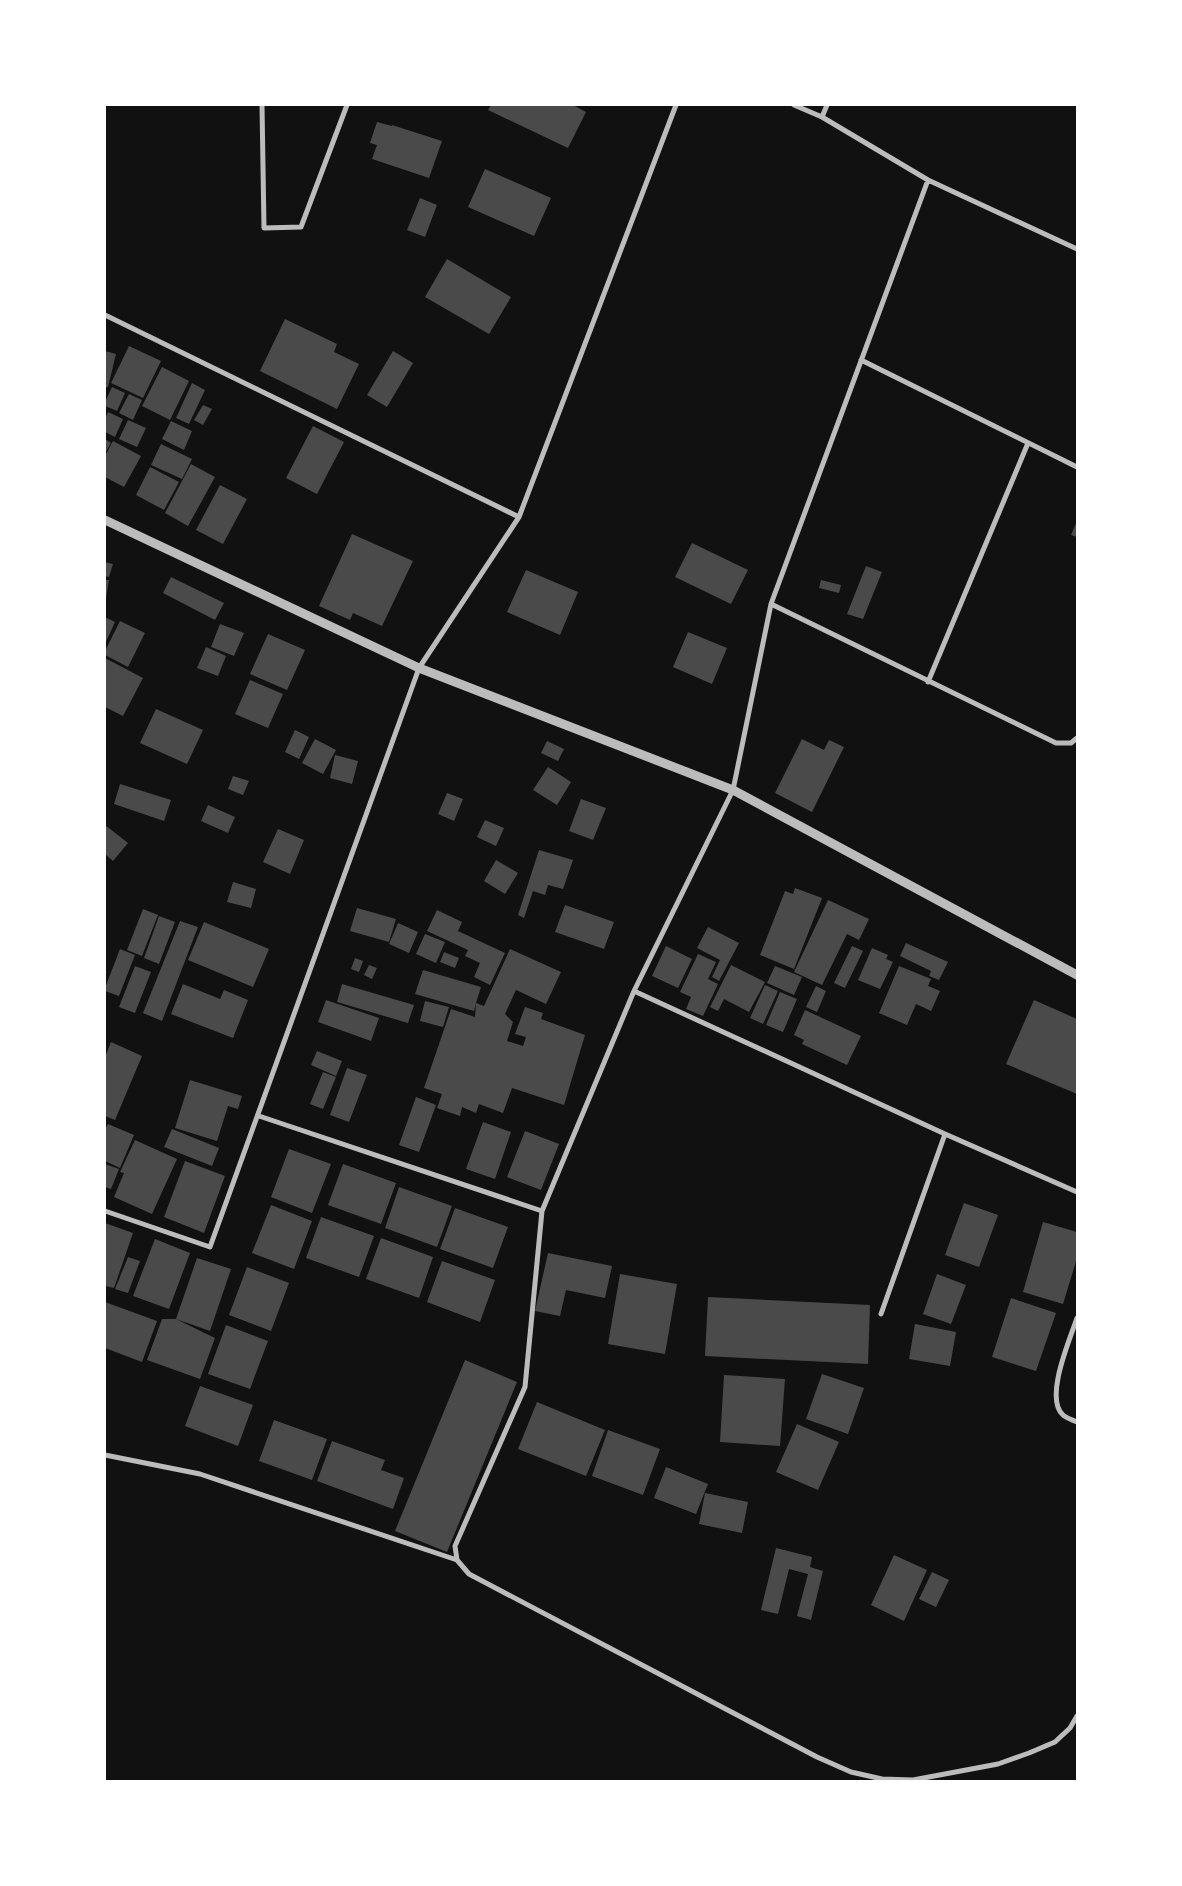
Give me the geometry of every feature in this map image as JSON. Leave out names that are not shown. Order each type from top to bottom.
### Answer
[{"type":"street","points":[[262,105],[264,228],[301,227],[347,105]]},
{"type":"street","points":[[105,1212],[210,1247],[419,668],[519,517],[676,105]]},
{"type":"street","points":[[794,105],[822,117],[928,180],[1077,249]]},
{"type":"street","points":[[822,117],[827,105]]},
{"type":"street","points":[[457,1560],[456,1546],[525,1387],[542,1211],[634,990],[733,790],[771,604],[928,180]]},
{"type":"street","points":[[105,315],[519,517]]},
{"type":"street","points":[[861,360],[1077,467]]},
{"type":"street","points":[[928,682],[1028,443]]},
{"type":"street","points":[[105,520],[419,668],[733,790],[1077,975]]},
{"type":"street","points":[[771,604],[1056,743],[1071,743],[1077,738]]},
{"type":"street","points":[[634,990],[945,1134],[1077,1192]]},
{"type":"street","points":[[258,1116],[542,1211]]},
{"type":"street","points":[[881,1314],[945,1134]]},
{"type":"street","points":[[1077,1318],[1056,1385],[1055,1401],[1062,1415],[1077,1422]]},
{"type":"street","points":[[105,1455],[200,1474],[457,1560],[469,1574],[817,1757],[851,1772],[882,1779],[913,1780],[998,1764],[1055,1742],[1070,1728],[1077,1716]]},
{"type":"building","points":[[491,105],[573,105],[586,112],[568,148],[488,110]]},
{"type":"building","points":[[377,122],[442,141],[429,178],[372,159],[377,145],[370,143]]},
{"type":"building","points":[[485,169],[551,198],[534,236],[468,207]]},
{"type":"building","points":[[420,198],[437,205],[425,237],[407,230]]},
{"type":"building","points":[[447,259],[511,297],[489,334],[425,297]]},
{"type":"building","points":[[285,319],[337,344],[334,352],[359,364],[337,409],[260,371]]},
{"type":"building","points":[[129,346],[161,361],[143,398],[111,383]]},
{"type":"building","points":[[105,351],[116,354],[108,387],[105,387]]},
{"type":"building","points":[[393,351],[413,363],[387,407],[367,395]]},
{"type":"building","points":[[162,367],[189,381],[170,420],[142,406]]},
{"type":"building","points":[[192,383],[205,390],[189,424],[176,418]]},
{"type":"building","points":[[112,387],[125,393],[117,411],[105,406]]},
{"type":"building","points":[[129,394],[142,400],[133,420],[119,413]]},
{"type":"building","points":[[203,405],[212,409],[203,425],[194,420]]},
{"type":"building","points":[[108,412],[123,419],[115,437],[105,432],[105,419]]},
{"type":"building","points":[[128,420],[146,428],[137,447],[119,439]]},
{"type":"building","points":[[171,421],[192,431],[184,450],[162,439]]},
{"type":"building","points":[[313,426],[344,442],[317,494],[286,478]]},
{"type":"building","points":[[105,439],[111,443],[105,453]]},
{"type":"building","points":[[113,441],[141,456],[124,487],[105,477],[105,456]]},
{"type":"building","points":[[161,444],[192,459],[182,479],[151,465]]},
{"type":"building","points":[[191,464],[215,477],[188,526],[165,513]]},
{"type":"building","points":[[150,467],[179,482],[164,510],[136,495]]},
{"type":"building","points":[[220,485],[247,499],[223,544],[196,530]]},
{"type":"building","points":[[1077,521],[1077,537],[1071,535]]},
{"type":"building","points":[[352,534],[413,561],[382,626],[353,613],[350,620],[319,606]]},
{"type":"building","points":[[692,543],[748,570],[731,604],[675,577]]},
{"type":"building","points":[[105,562],[113,564],[109,577],[105,576]]},
{"type":"building","points":[[866,566],[882,572],[863,619],[847,614]]},
{"type":"building","points":[[526,570],[578,592],[560,635],[507,612]]},
{"type":"building","points":[[171,577],[224,603],[215,620],[163,593]]},
{"type":"building","points":[[105,580],[109,580],[106,598],[105,598]]},
{"type":"building","points":[[821,580],[841,585],[839,593],[819,588]]},
{"type":"building","points":[[105,617],[115,622],[105,644]]},
{"type":"building","points":[[120,621],[145,633],[128,667],[105,655],[105,651]]},
{"type":"building","points":[[220,624],[244,633],[234,656],[211,647]]},
{"type":"building","points":[[688,632],[727,648],[712,684],[673,667]]},
{"type":"building","points":[[268,634],[305,650],[287,690],[250,674]]},
{"type":"building","points":[[206,647],[226,656],[218,676],[197,668]]},
{"type":"building","points":[[105,658],[143,678],[123,716],[105,707]]},
{"type":"building","points":[[250,680],[283,694],[268,728],[235,714]]},
{"type":"building","points":[[156,709],[203,730],[187,764],[140,743]]},
{"type":"building","points":[[295,730],[309,737],[299,759],[285,752]]},
{"type":"building","points":[[315,739],[336,750],[323,774],[302,763]]},
{"type":"building","points":[[802,739],[824,750],[829,740],[844,747],[812,812],[775,793]]},
{"type":"building","points":[[547,741],[564,749],[558,761],[541,753]]},
{"type":"building","points":[[335,755],[358,761],[352,784],[330,778]]},
{"type":"building","points":[[548,767],[571,782],[557,805],[533,790]]},
{"type":"building","points":[[233,776],[249,781],[243,795],[228,789]]},
{"type":"building","points":[[120,784],[171,800],[164,821],[114,804]]},
{"type":"building","points":[[447,793],[463,799],[454,821],[438,814]]},
{"type":"building","points":[[581,799],[606,808],[593,840],[569,831]]},
{"type":"building","points":[[208,805],[235,817],[228,833],[201,821]]},
{"type":"building","points":[[485,820],[504,828],[496,846],[477,837]]},
{"type":"building","points":[[105,825],[128,843],[113,861],[105,854]]},
{"type":"building","points":[[278,829],[304,840],[290,874],[263,862]]},
{"type":"building","points":[[539,850],[573,860],[563,889],[548,885],[545,895],[533,891],[524,918],[518,915]]},
{"type":"building","points":[[496,860],[518,873],[505,894],[484,881]]},
{"type":"building","points":[[233,882],[256,889],[251,908],[227,902]]},
{"type":"building","points":[[795,888],[822,898],[794,969],[760,955],[785,891],[793,894]]},
{"type":"building","points":[[828,900],[869,919],[859,940],[847,934],[822,985],[794,972]]},
{"type":"building","points":[[565,905],[614,922],[604,949],[555,932]]},
{"type":"building","points":[[357,908],[396,919],[389,942],[350,931]]},
{"type":"building","points":[[143,909],[158,915],[142,956],[127,950]]},
{"type":"building","points":[[437,910],[462,922],[458,931],[505,953],[490,985],[474,977],[480,963],[465,956],[468,950],[427,931]]},
{"type":"building","points":[[159,916],[175,922],[159,964],[144,958]]},
{"type":"building","points":[[180,921],[198,927],[162,1021],[143,1013]]},
{"type":"building","points":[[204,922],[269,949],[253,987],[188,960]]},
{"type":"building","points":[[398,923],[418,932],[409,953],[389,944]]},
{"type":"building","points":[[708,927],[739,943],[719,981],[712,977],[720,960],[697,948]]},
{"type":"building","points":[[425,934],[445,942],[436,963],[416,954]]},
{"type":"building","points":[[906,943],[948,962],[939,980],[929,976],[931,971],[900,956]]},
{"type":"building","points":[[666,946],[692,959],[678,988],[652,976]]},
{"type":"building","points":[[852,946],[863,951],[845,988],[834,983]]},
{"type":"building","points":[[872,948],[888,955],[886,959],[893,962],[880,989],[858,980]]},
{"type":"building","points":[[120,949],[135,955],[119,996],[105,991],[105,988]]},
{"type":"building","points":[[510,949],[561,972],[546,1004],[516,990],[505,1014],[513,1022],[507,1041],[523,1046],[526,1037],[515,1034],[525,1007],[543,1013],[541,1019],[585,1035],[564,1105],[512,1088],[503,1113],[479,1104],[476,1113],[462,1107],[460,1116],[437,1108],[442,1094],[424,1088],[451,1009],[475,1017],[476,1003],[484,1006]]},
{"type":"building","points":[[444,952],[459,958],[455,968],[440,962]]},
{"type":"building","points":[[698,954],[716,962],[708,979],[718,984],[703,1016],[686,1009],[691,997],[680,992]]},
{"type":"building","points":[[355,958],[363,961],[359,972],[351,969]]},
{"type":"building","points":[[369,965],[377,968],[372,979],[364,975]]},
{"type":"building","points":[[731,965],[765,982],[749,1012],[724,999],[718,1011],[710,1007]]},
{"type":"building","points":[[135,966],[151,972],[135,1013],[119,1007]]},
{"type":"building","points":[[775,966],[802,977],[794,995],[767,983]]},
{"type":"building","points":[[899,966],[931,979],[928,986],[940,991],[931,1011],[916,1004],[907,1025],[879,1013]]},
{"type":"building","points":[[423,970],[481,987],[474,1011],[415,994]]},
{"type":"building","points":[[183,984],[220,999],[224,990],[248,1000],[233,1038],[171,1014]]},
{"type":"building","points":[[342,984],[414,1005],[408,1023],[337,1002]]},
{"type":"building","points":[[765,985],[778,991],[763,1024],[750,1018]]},
{"type":"building","points":[[816,986],[826,991],[817,1012],[806,1007]]},
{"type":"building","points":[[780,992],[797,999],[783,1032],[766,1025]]},
{"type":"building","points":[[326,1000],[379,1018],[371,1041],[318,1022]]},
{"type":"building","points":[[1034,1000],[1077,1019],[1077,1094],[1006,1064]]},
{"type":"building","points":[[425,1001],[449,1007],[443,1027],[420,1021]]},
{"type":"building","points":[[805,1010],[861,1036],[847,1065],[802,1044],[804,1040],[794,1035]]},
{"type":"building","points":[[111,1042],[142,1056],[115,1120],[105,1116],[105,1057]]},
{"type":"building","points":[[317,1051],[342,1061],[336,1076],[311,1065]]},
{"type":"building","points":[[347,1068],[367,1075],[349,1122],[330,1115]]},
{"type":"building","points":[[323,1072],[336,1077],[323,1109],[310,1104]]},
{"type":"building","points":[[190,1080],[242,1096],[238,1109],[228,1106],[217,1141],[175,1128]]},
{"type":"building","points":[[416,1097],[436,1105],[419,1152],[399,1145]]},
{"type":"building","points":[[483,1122],[511,1132],[495,1179],[466,1169]]},
{"type":"building","points":[[108,1124],[134,1135],[120,1168],[105,1161],[105,1129]]},
{"type":"building","points":[[172,1129],[219,1148],[212,1166],[164,1147]]},
{"type":"building","points":[[525,1131],[559,1144],[541,1190],[507,1177]]},
{"type":"building","points":[[135,1140],[177,1159],[152,1214],[114,1197],[124,1173],[120,1172]]},
{"type":"building","points":[[289,1149],[331,1164],[312,1213],[271,1197]]},
{"type":"building","points":[[185,1161],[225,1176],[204,1233],[164,1217]]},
{"type":"building","points":[[105,1164],[119,1169],[111,1189],[105,1187]]},
{"type":"building","points":[[343,1164],[396,1183],[381,1224],[328,1205]]},
{"type":"building","points":[[399,1187],[452,1206],[437,1247],[385,1228]]},
{"type":"building","points":[[964,1203],[998,1215],[979,1267],[945,1255]]},
{"type":"building","points":[[271,1205],[312,1221],[294,1269],[252,1253]]},
{"type":"building","points":[[455,1208],[508,1227],[493,1268],[440,1249]]},
{"type":"building","points":[[321,1217],[374,1236],[359,1277],[306,1258]]},
{"type":"building","points":[[1043,1222],[1077,1232],[1077,1258],[1063,1304],[1023,1292]]},
{"type":"building","points":[[105,1223],[133,1233],[114,1288],[105,1286]]},
{"type":"building","points":[[381,1238],[433,1257],[419,1298],[366,1279]]},
{"type":"building","points":[[155,1239],[190,1253],[169,1309],[133,1296]]},
{"type":"building","points":[[548,1253],[612,1266],[605,1298],[566,1290],[560,1316],[535,1311]]},
{"type":"building","points":[[128,1257],[140,1261],[128,1293],[115,1289]]},
{"type":"building","points":[[197,1258],[231,1269],[210,1331],[176,1319]]},
{"type":"building","points":[[442,1261],[495,1280],[480,1322],[427,1302]]},
{"type":"building","points":[[247,1267],[289,1283],[271,1331],[229,1315]]},
{"type":"building","points":[[620,1274],[677,1284],[665,1354],[608,1344]]},
{"type":"building","points":[[937,1274],[966,1285],[951,1324],[923,1314]]},
{"type":"building","points":[[708,1297],[870,1305],[868,1364],[705,1356]]},
{"type":"building","points":[[1011,1298],[1056,1313],[1036,1371],[992,1357]]},
{"type":"building","points":[[105,1302],[157,1321],[142,1362],[105,1348]]},
{"type":"building","points":[[162,1319],[176,1319],[215,1338],[200,1379],[147,1360]]},
{"type":"building","points":[[915,1324],[956,1332],[950,1366],[909,1359]]},
{"type":"building","points":[[226,1325],[268,1341],[250,1389],[208,1374]]},
{"type":"building","points":[[465,1360],[517,1382],[447,1552],[395,1531]]},
{"type":"building","points":[[822,1374],[864,1388],[848,1434],[806,1419]]},
{"type":"building","points":[[724,1375],[785,1379],[780,1446],[720,1442]]},
{"type":"building","points":[[200,1386],[253,1405],[238,1446],[185,1426]]},
{"type":"building","points":[[537,1402],[605,1430],[586,1476],[518,1449]]},
{"type":"building","points":[[274,1420],[327,1439],[312,1480],[259,1461]]},
{"type":"building","points":[[797,1424],[839,1442],[818,1490],[776,1472]]},
{"type":"building","points":[[608,1430],[660,1449],[643,1495],[592,1476]]},
{"type":"building","points":[[332,1441],[385,1460],[381,1470],[404,1478],[393,1509],[317,1481]]},
{"type":"building","points":[[666,1467],[708,1484],[696,1514],[654,1498]]},
{"type":"building","points":[[705,1493],[748,1502],[742,1533],[699,1524]]},
{"type":"building","points":[[776,1548],[812,1557],[810,1567],[823,1571],[811,1620],[797,1616],[808,1574],[789,1569],[778,1614],[761,1610]]},
{"type":"building","points":[[894,1555],[927,1570],[904,1621],[871,1605]]},
{"type":"building","points":[[932,1572],[949,1580],[936,1607],[919,1599]]}]
